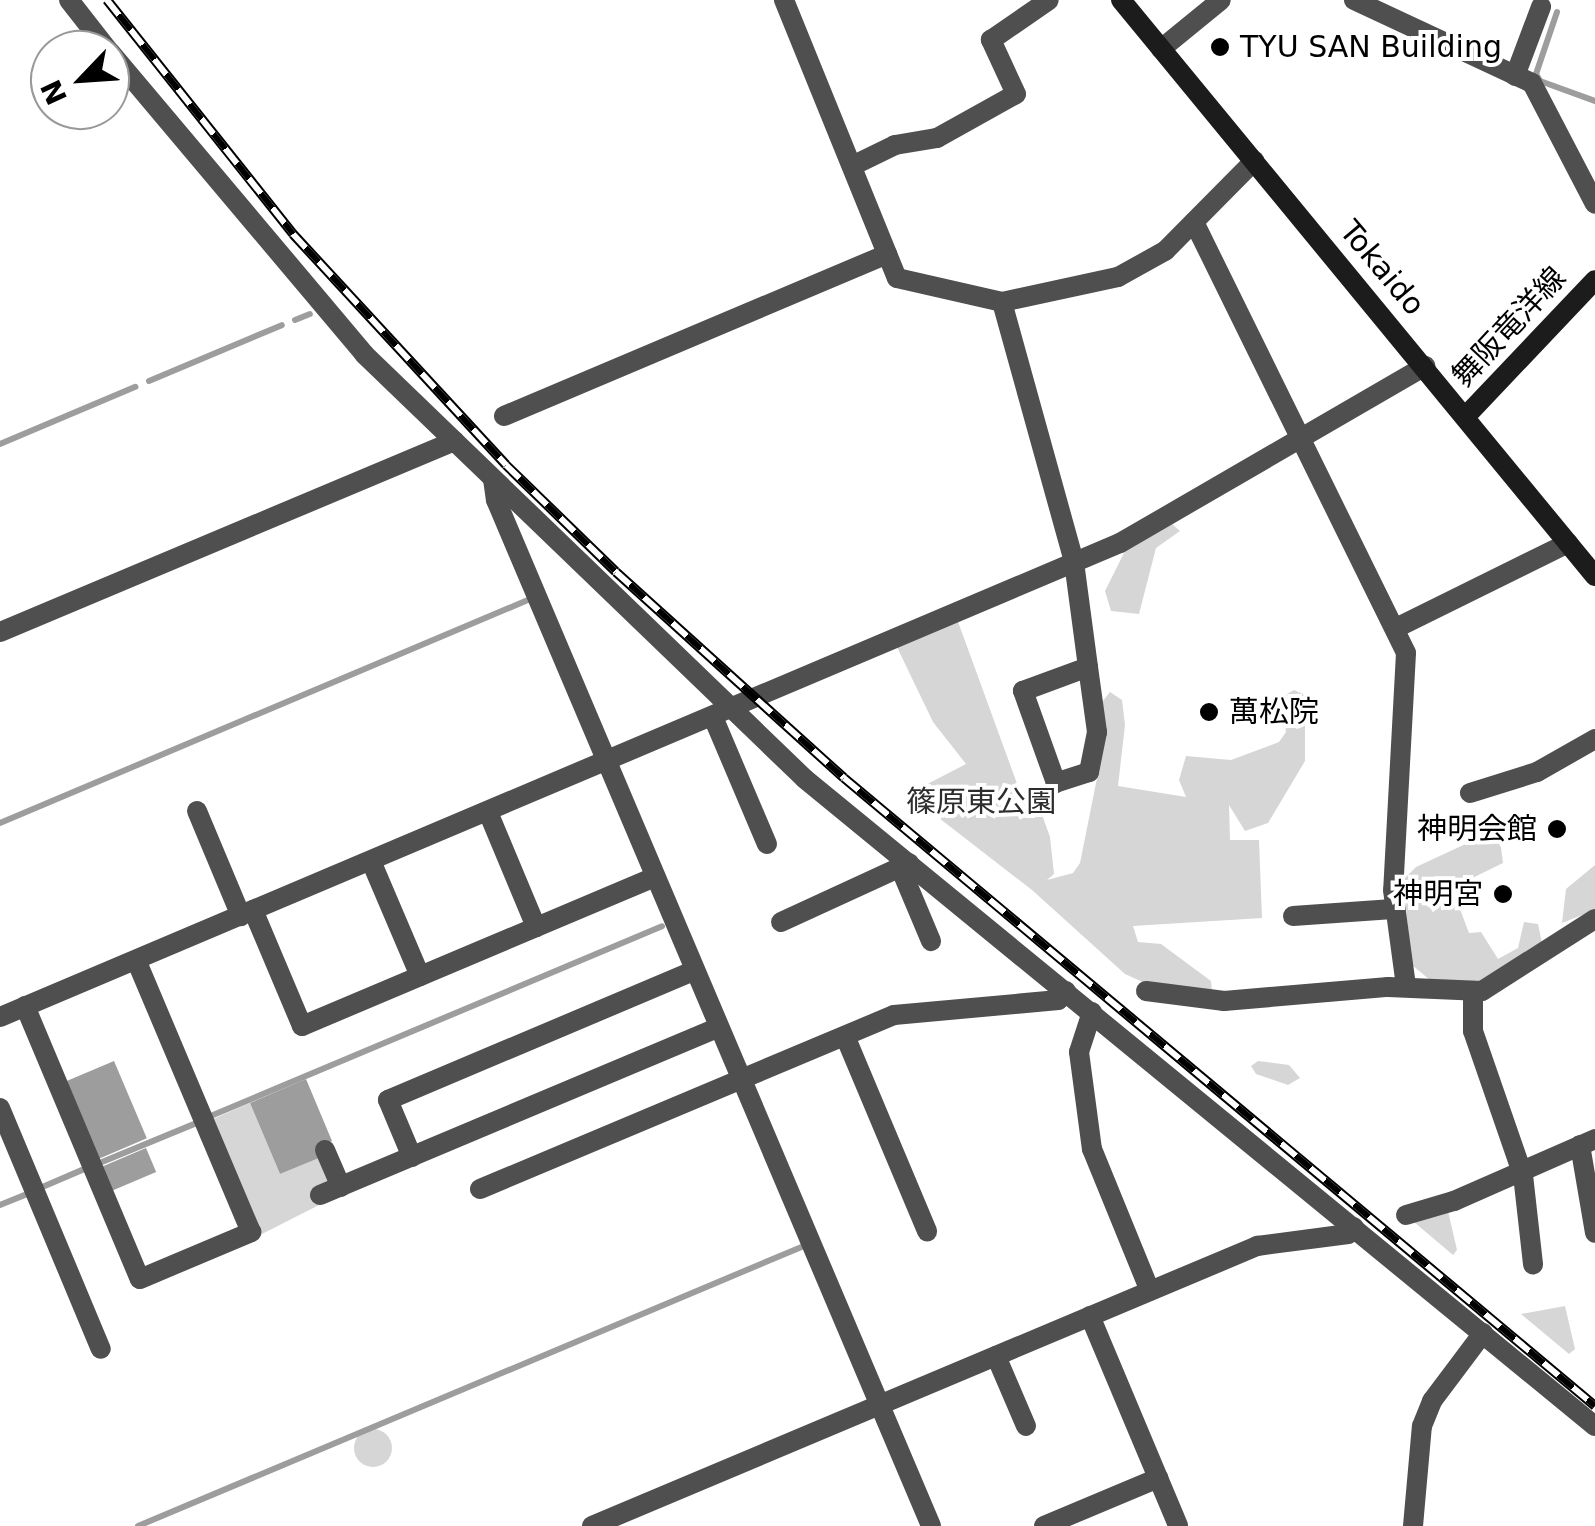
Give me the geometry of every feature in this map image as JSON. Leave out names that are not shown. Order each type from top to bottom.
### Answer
[{"type":"street","points":[[69,0],[93,30]]},
{"type":"street","points":[[784,0],[898,278],[1002,302],[1134,270],[1194,222],[1254,161]]},
{"type":"street","points":[[852,166],[895,145],[936,138],[1016,94],[991,40],[1050,0]]},
{"type":"street","name":"Tokaido","points":[[1121,0],[1595,576]]},
{"type":"street","points":[[1161,48],[1221,0]]},
{"type":"street","points":[[1354,0],[1532,84],[1595,204]]},
{"type":"street","points":[[1515,76],[1541,7]]},
{"type":"street","points":[[130,76],[351,340],[494,479],[722,712],[805,778],[905,867],[1092,1012],[1595,1426]]},
{"type":"street","points":[[1194,222],[1306,438],[1396,628],[1409,666],[1394,909],[1406,986]]},
{"type":"street","points":[[504,416],[888,254]]},
{"type":"street","name":"舞阪竜洋線","points":[[1466,416],[1595,280]]},
{"type":"street","points":[[1002,302],[1074,562],[1097,732],[1089,772],[1056,784],[1023,691],[1088,668]]},
{"type":"street","points":[[0,1017],[1154,526],[1424,366]]},
{"type":"street","points":[[0,632],[454,441]]},
{"type":"street","points":[[494,479],[496,500],[931,1526]]},
{"type":"street","points":[[1396,628],[1568,543]]},
{"type":"street","points":[[722,712],[767,844]]},
{"type":"street","points":[[1470,793],[1537,772],[1595,740]]},
{"type":"street","points":[[197,811],[302,1026],[655,877]]},
{"type":"street","points":[[488,812],[536,927]]},
{"type":"street","points":[[371,861],[420,976]]},
{"type":"street","points":[[781,922],[905,867]]},
{"type":"street","points":[[905,867],[932,941]]},
{"type":"street","points":[[1293,916],[1394,909]]},
{"type":"street","points":[[1146,991],[1224,1001],[1406,986],[1473,992],[1517,974],[1595,919]]},
{"type":"street","points":[[25,1006],[140,1279],[251,1232],[136,960]]},
{"type":"street","points":[[412,1157],[388,1100],[694,971]]},
{"type":"street","points":[[480,1189],[906,1012],[973,1012],[1058,1000],[1066,991]]},
{"type":"street","points":[[1473,992],[1473,1031],[1520,1167],[1533,1264]]},
{"type":"street","points":[[1092,1012],[1079,1052],[1092,1150],[1150,1291]]},
{"type":"street","points":[[320,1195],[718,1028]]},
{"type":"street","points":[[845,1036],[928,1219]]},
{"type":"street","points":[[0,1108],[101,1349]]},
{"type":"street","points":[[1406,1215],[1468,1196],[1520,1167],[1587,1142],[1595,1234]]},
{"type":"street","points":[[326,1150],[341,1186]]},
{"type":"street","points":[[592,1526],[1267,1242],[1348,1234],[1354,1227]]},
{"type":"street","points":[[1090,1316],[1178,1525]]},
{"type":"street","points":[[1413,1526],[1422,1426],[1432,1401],[1484,1333]]},
{"type":"street","points":[[996,1356],[1026,1426]]},
{"type":"street","points":[[1044,1526],[1158,1478]]},
{"type":"green space","points":[[1172,524],[1180,531],[1156,548],[1139,614],[1111,611],[1105,591],[1125,551]]},
{"type":"green space","name":"篠原東公園","points":[[957,619],[1019,789],[1036,798],[1050,837],[1054,874],[1047,880],[1073,873],[1080,863],[1106,733],[1102,702],[1110,692],[1122,700],[1125,725],[1118,786],[1186,797],[1179,780],[1186,756],[1231,760],[1279,742],[1286,732],[1280,698],[1294,690],[1305,695],[1305,761],[1268,823],[1245,831],[1229,805],[1230,840],[1259,840],[1262,918],[1133,926],[1138,942],[1161,944],[1211,981],[1212,991],[1147,984],[1125,974],[1032,890],[908,794],[966,764],[933,722],[896,645]]},
{"type":"green space","points":[[1485,835],[1500,840],[1503,863],[1452,888],[1469,933],[1481,932],[1498,959],[1518,948],[1524,922],[1538,924],[1542,943],[1480,984],[1430,980],[1412,965],[1403,880],[1416,867]]},
{"type":"green space","points":[[1595,865],[1595,910],[1562,923],[1566,889]]},
{"type":"green space","points":[[1258,1061],[1289,1065],[1300,1078],[1288,1085],[1256,1074],[1251,1066]]},
{"type":"green space","points":[[250,1103],[280,1174],[319,1158],[330,1183],[323,1203],[262,1234],[213,1119]]},
{"type":"green space","points":[[1448,1211],[1457,1250],[1453,1255],[1414,1222]]},
{"type":"green space","points":[[1565,1306],[1575,1349],[1569,1354],[1521,1314]]},
{"type":"green space","points":[[373,1429],[387,1434],[392,1448],[387,1462],[373,1467],[359,1462],[354,1448],[359,1434]]},
{"type":"shaded area","points":[[114,1061],[147,1138],[99,1159],[66,1081]]},
{"type":"shaded area","points":[[306,1079],[332,1141],[316,1149],[319,1158],[280,1174],[250,1103]]},
{"type":"shaded area","points":[[146,1148],[156,1172],[112,1191],[102,1167]]},
{"type":"waterway","points":[[1557,12],[1536,74],[1540,81],[1595,101]]},
{"type":"waterway","points":[[295,320],[310,314]]},
{"type":"waterway","points":[[149,381],[282,325]]},
{"type":"waterway","points":[[0,444],[135,387]]},
{"type":"waterway","points":[[0,823],[528,600]]},
{"type":"waterway","points":[[213,1115],[662,926]]},
{"type":"waterway","points":[[102,1162],[194,1124]]},
{"type":"waterway","points":[[40,1188],[82,1170]]},
{"type":"waterway","points":[[0,1205],[29,1193]]},
{"type":"waterway","points":[[138,1526],[806,1245]]},
{"type":"railway","points":[[107,0],[293,234],[506,465],[616,572],[844,778],[1595,1406]]},
{"type":"place","name":"TYU SAN Building","points":[[1220,47]]},
{"type":"place","name":"萬松院","points":[[1209,712]]},
{"type":"place","name":"神明会館","points":[[1557,829]]},
{"type":"place","name":"神明宮","points":[[1503,894]]}]
